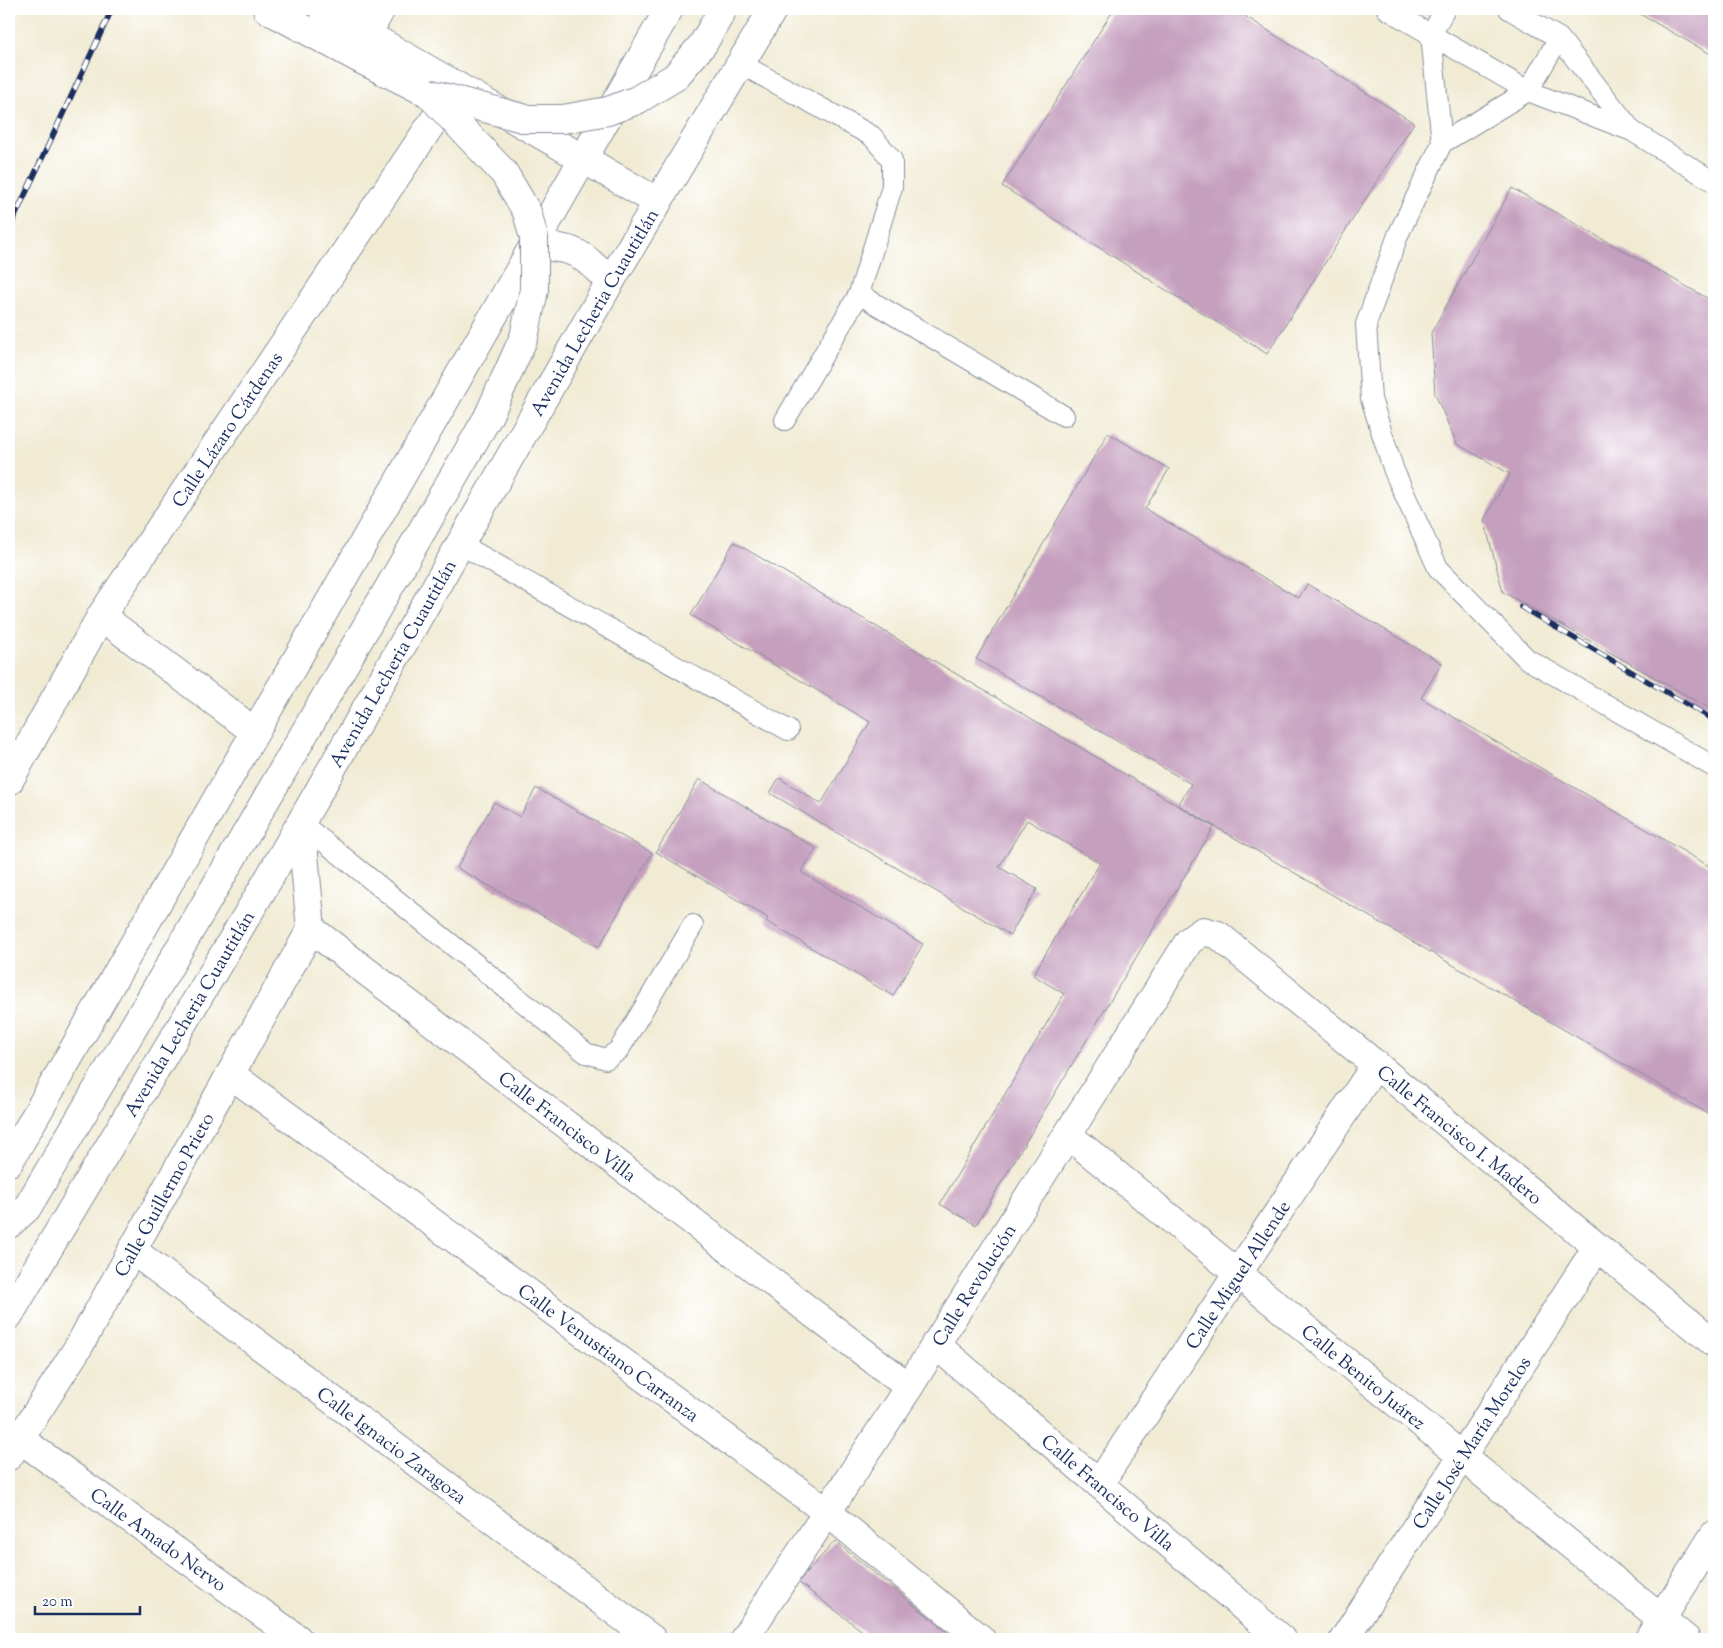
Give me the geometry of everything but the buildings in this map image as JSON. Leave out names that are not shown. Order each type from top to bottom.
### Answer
[{"type":"street","points":[[266,9],[428,93],[526,119],[562,119],[608,110],[636,100],[675,78],[703,44],[723,9]]},
{"type":"street","points":[[323,9],[658,202]]},
{"type":"street","points":[[367,35],[381,9]]},
{"type":"street","points":[[9,1162],[669,9]]},
{"type":"street","name":"Avenida Lecheria Cuautitlán","points":[[9,1315],[212,976],[610,282],[774,9]]},
{"type":"street","name":"Calle Lázaro Cárdenas","points":[[9,781],[101,616],[457,86]]},
{"type":"street","points":[[9,1224],[27,1208],[488,418],[524,337],[534,290],[534,238],[527,212],[504,173],[428,93]]},
{"type":"street","points":[[534,246],[560,247],[577,252],[610,282]]},
{"type":"street","points":[[101,616],[255,732]]},
{"type":"street","points":[[301,823],[311,929]]},
{"type":"street","name":"Calle Guillermo Prieto","points":[[14,1447],[79,1346],[311,929]]},
{"type":"street","name":"Calle Francisco Villa","points":[[311,929],[909,1387]]},
{"type":"street","name":"Calle Revolución","points":[[744,1639],[909,1387],[1189,941],[1203,931]]},
{"type":"street","name":"Calle Francisco I. Madero","points":[[1203,931],[1218,935],[1714,1344]]},
{"type":"street","name":"Calle Miguel Allende","points":[[1099,1484],[1376,1064]]},
{"type":"street","name":"Calle Venustiano Carranza","points":[[230,1074],[827,1512],[981,1639]]},
{"type":"street","name":"Calle Benito Juárez","points":[[1068,1135],[1462,1456],[1655,1629]]},
{"type":"street","name":"Calle José María Morelos","points":[[1344,1639],[1597,1247]]},
{"type":"street","name":"Calle Ignacio Zaragoza","points":[[132,1250],[652,1639]]},
{"type":"street","name":"Calle Francisco Villa","points":[[935,1344],[1281,1639]]},
{"type":"street","name":"Calle Amado Nervo","points":[[14,1447],[298,1639]]},
{"type":"street","points":[[1686,1639],[1655,1629],[1714,1535]]},
{"type":"lane","points":[[1387,9],[1528,91],[1632,131],[1714,182]]},
{"type":"lane","points":[[1445,9],[1432,35],[1442,142],[1398,235],[1366,324],[1371,399],[1394,472],[1438,568],[1527,659],[1714,767]]},
{"type":"lane","points":[[1509,9],[1559,38],[1632,131]]},
{"type":"lane","points":[[1442,142],[1528,91],[1559,38]]},
{"type":"lane","points":[[740,64],[872,136],[892,160],[892,187],[859,294],[785,420]]},
{"type":"lane","points":[[859,294],[1064,416]]},
{"type":"lane","points":[[460,544],[788,730]]},
{"type":"lane","points":[[301,823],[586,1053],[606,1059],[619,1050],[693,925]]},
{"type":"railway","points":[[9,229],[112,9]]},
{"type":"railway","points":[[1521,607],[1714,720]]}]
